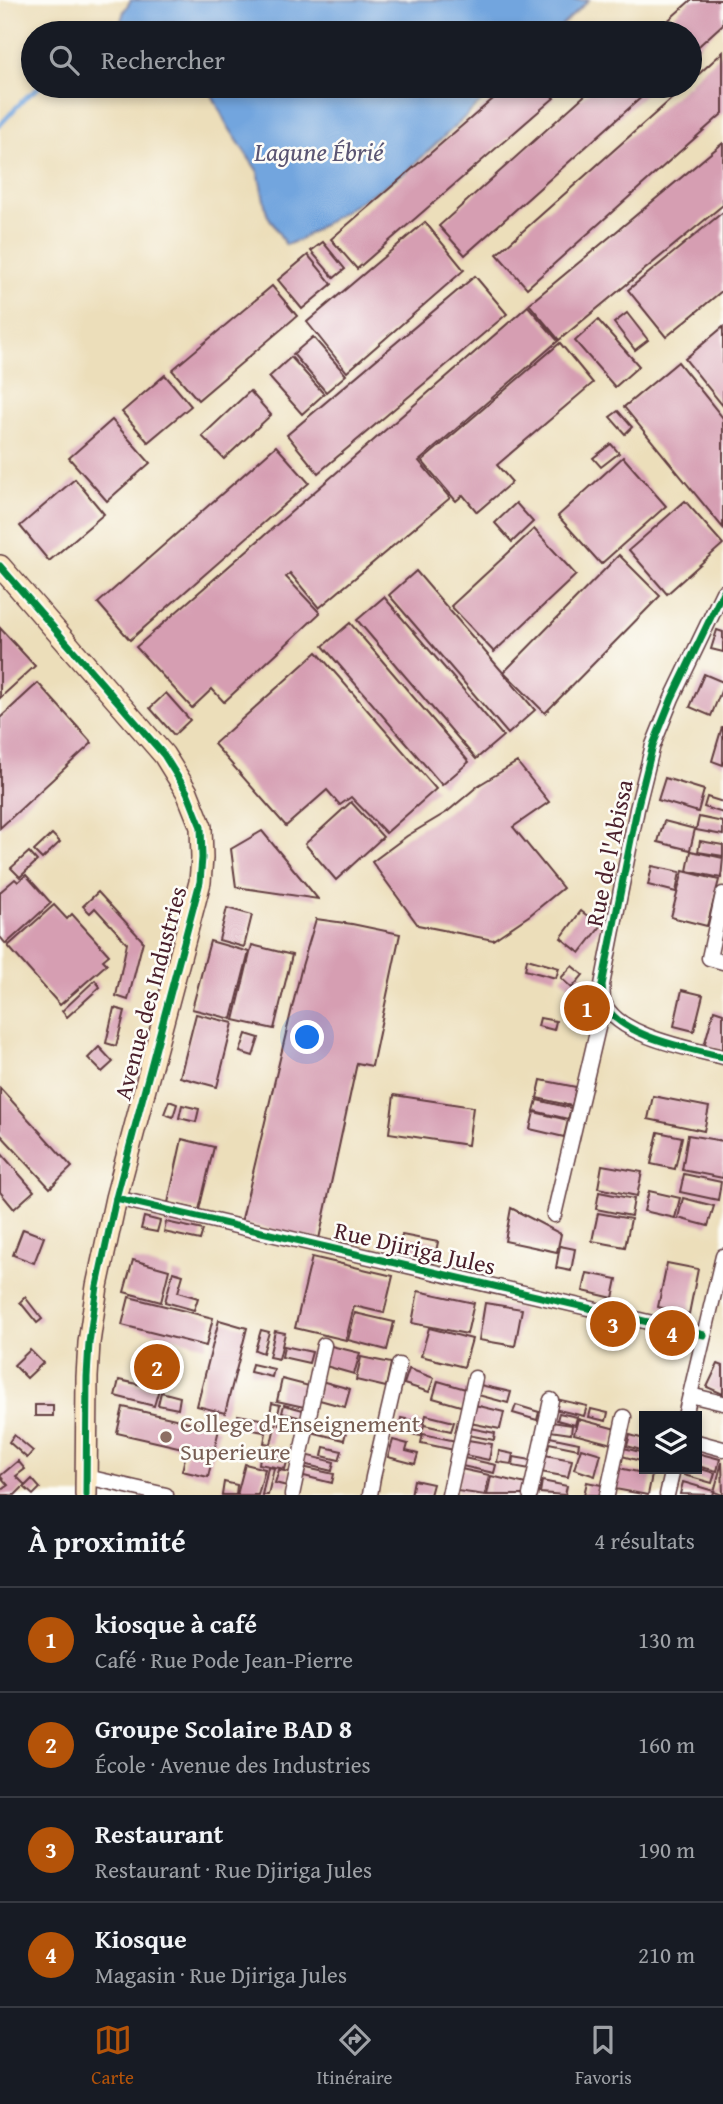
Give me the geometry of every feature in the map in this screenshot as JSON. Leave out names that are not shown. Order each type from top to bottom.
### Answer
[{"type":"street","name":"Avenue des Industries","points":[[0,566],[164,755],[187,792],[201,827],[200,882],[116,1198],[97,1286],[89,1343],[86,1486]]},
{"type":"street","name":"Rue de l'Abissa","points":[[554,1215],[604,1002],[602,985],[605,964],[637,808],[653,746],[672,698],[723,592]]},
{"type":"street","points":[[723,894],[709,958],[723,962]]},
{"type":"street","points":[[604,1002],[612,1015],[627,1027],[650,1037],[723,1057]]},
{"type":"street","name":"Rue Djiriga Jules","points":[[116,1198],[704,1335]]},
{"type":"street","points":[[686,1411],[723,1259]]},
{"type":"street","points":[[292,1495],[324,1345]]},
{"type":"street","points":[[370,1495],[399,1365]]},
{"type":"street","points":[[449,1495],[475,1378]]},
{"type":"street","points":[[690,1395],[723,1403]]},
{"type":"street","points":[[530,1495],[551,1400]]},
{"type":"street","points":[[607,1495],[624,1417]]},
{"type":"street","points":[[702,1443],[723,1449]]},
{"type":"street","points":[[667,1495],[672,1474]]},
{"type":"street","points":[[86,1486],[166,1495]]},
{"type":"water","points":[[131,0],[589,0],[567,21],[121,21]]},
{"type":"water","name":"Lagune Ébrié","points":[[214,98],[485,98],[407,171],[299,240],[286,245],[267,214],[258,172],[227,125]]},
{"type":"building","points":[[691,0],[723,0],[723,24],[702,43],[702,21],[667,21]]},
{"type":"building","points":[[723,52],[723,113],[527,288],[497,254],[672,98],[702,98],[702,71]]},
{"type":"building","points":[[494,98],[554,98],[357,269],[331,239]]},
{"type":"building","points":[[582,98],[641,98],[465,255],[439,226]]},
{"type":"building","points":[[723,143],[723,205],[559,340],[529,304]]},
{"type":"building","points":[[723,212],[723,290],[666,337],[628,290]]},
{"type":"building","points":[[425,222],[464,270],[347,372],[307,322]]},
{"type":"building","points":[[323,242],[345,269],[334,278],[311,251]]},
{"type":"building","points":[[308,255],[332,284],[302,309],[278,280]]},
{"type":"building","points":[[475,276],[507,314],[318,473],[287,435]]},
{"type":"building","points":[[272,286],[297,316],[198,400],[172,370]]},
{"type":"building","points":[[528,306],[558,341],[419,461],[450,498],[319,608],[290,573],[286,577],[320,613],[224,702],[212,689],[192,708],[136,647]]},
{"type":"building","points":[[627,313],[648,340],[635,350],[614,323]]},
{"type":"building","points":[[598,320],[639,366],[615,387],[575,341]]},
{"type":"building","points":[[723,327],[723,406],[685,359]]},
{"type":"building","points":[[313,337],[346,375],[326,392],[293,354]]},
{"type":"building","points":[[560,343],[593,383],[497,465],[512,482],[477,512],[463,495],[456,501],[422,461]]},
{"type":"building","points":[[291,357],[324,394],[302,414],[269,377]]},
{"type":"building","points":[[678,362],[723,418],[723,528],[624,407]]},
{"type":"building","points":[[165,375],[191,406],[148,442],[122,412]]},
{"type":"building","points":[[250,391],[271,415],[224,459],[202,436]]},
{"type":"building","points":[[618,411],[632,427],[625,434],[610,417]]},
{"type":"building","points":[[112,420],[150,463],[107,501],[69,458]]},
{"type":"building","points":[[611,444],[619,453],[601,467],[593,458]]},
{"type":"building","points":[[276,446],[309,483],[130,640],[98,603]]},
{"type":"building","points":[[623,457],[666,506],[601,564],[558,516]]},
{"type":"building","points":[[75,479],[104,514],[49,561],[20,526]]},
{"type":"building","points":[[685,501],[723,544],[667,594],[629,550]]},
{"type":"building","points":[[516,503],[533,522],[512,542],[495,523]]},
{"type":"building","points":[[534,529],[576,575],[494,652],[451,606]]},
{"type":"building","points":[[619,555],[660,596],[545,713],[504,672]]},
{"type":"building","points":[[416,571],[535,710],[508,734],[389,595]]},
{"type":"building","points":[[384,597],[503,736],[476,759],[357,620]]},
{"type":"building","points":[[350,623],[469,762],[442,785],[323,646]]},
{"type":"building","points":[[0,628],[35,666],[0,698]]},
{"type":"building","points":[[717,630],[723,632],[723,652],[711,649]]},
{"type":"building","points":[[317,652],[436,789],[386,833],[351,797],[340,805],[327,790],[286,826],[214,744]]},
{"type":"building","points":[[704,674],[723,682],[711,716],[690,707]]},
{"type":"building","points":[[38,683],[92,743],[0,828],[0,718]]},
{"type":"building","points":[[166,693],[190,720],[174,735],[150,708]]},
{"type":"building","points":[[723,727],[723,765],[712,761]]},
{"type":"building","points":[[517,762],[549,802],[513,827],[563,888],[493,940],[418,925],[372,862],[407,836],[447,812],[479,785]]},
{"type":"building","points":[[665,778],[704,790],[698,812],[658,800]]},
{"type":"building","points":[[707,797],[723,802],[723,813],[704,807]]},
{"type":"building","points":[[351,802],[383,837],[336,880],[305,844]]},
{"type":"building","points":[[699,817],[723,822],[723,835],[696,830]]},
{"type":"building","points":[[664,821],[695,829],[690,850],[658,842]]},
{"type":"building","points":[[262,831],[318,899],[236,887],[231,849]]},
{"type":"building","points":[[52,834],[60,842],[42,859],[34,851]]},
{"type":"building","points":[[700,841],[723,845],[723,856],[698,852]]},
{"type":"building","points":[[691,851],[723,858],[721,878],[687,871]]},
{"type":"building","points":[[29,852],[37,861],[20,877],[11,868]]},
{"type":"building","points":[[652,866],[680,872],[676,892],[648,885]]},
{"type":"building","points":[[683,871],[719,880],[707,926],[671,917]]},
{"type":"building","points":[[26,875],[51,903],[6,944],[0,937],[0,892],[15,879],[18,882]]},
{"type":"building","points":[[98,892],[143,941],[128,1000],[116,996],[127,943],[95,908],[90,913],[83,906]]},
{"type":"building","points":[[54,905],[67,919],[72,914],[109,955],[103,960],[107,964],[60,1005],[8,946]]},
{"type":"building","points":[[227,908],[252,915],[244,947],[219,940]]},
{"type":"building","points":[[581,911],[601,926],[580,953],[561,938]]},
{"type":"building","points":[[316,919],[400,934],[372,1066],[357,1063],[319,1239],[241,1223],[302,966]]},
{"type":"building","points":[[210,941],[249,952],[232,1019],[192,1009]]},
{"type":"building","points":[[252,945],[292,955],[274,1029],[234,1020]]},
{"type":"building","points":[[527,959],[559,968],[556,978],[525,970]]},
{"type":"building","points":[[572,966],[583,975],[572,988],[561,978]]},
{"type":"building","points":[[95,980],[100,987],[67,1017],[62,1011]]},
{"type":"building","points":[[682,990],[703,995],[694,1031],[674,1026]]},
{"type":"building","points":[[114,1008],[125,1011],[116,1046],[106,1043]]},
{"type":"building","points":[[714,1010],[723,1013],[723,1050],[704,1046]]},
{"type":"building","points":[[196,1014],[233,1023],[217,1087],[180,1077]]},
{"type":"building","points":[[540,1018],[556,1021],[554,1030],[538,1026]]},
{"type":"building","points":[[246,1034],[259,1038],[253,1056],[240,1052]]},
{"type":"building","points":[[99,1047],[113,1062],[102,1072],[88,1058]]},
{"type":"building","points":[[541,1080],[576,1087],[572,1106],[537,1098]]},
{"type":"building","points":[[0,1088],[72,1167],[50,1188],[0,1134]]},
{"type":"building","points":[[394,1095],[473,1107],[468,1145],[389,1133]]},
{"type":"building","points":[[653,1096],[709,1107],[704,1131],[648,1119]]},
{"type":"building","points":[[537,1100],[571,1108],[568,1119],[534,1111]]},
{"type":"building","points":[[169,1101],[177,1104],[173,1117],[164,1114]]},
{"type":"building","points":[[182,1105],[199,1109],[196,1122],[179,1118]]},
{"type":"building","points":[[534,1112],[568,1120],[564,1137],[530,1129]]},
{"type":"building","points":[[658,1132],[682,1137],[675,1169],[651,1164]]},
{"type":"building","points":[[688,1135],[723,1141],[723,1178],[682,1170]]},
{"type":"building","points":[[182,1139],[214,1147],[199,1210],[168,1203]]},
{"type":"building","points":[[0,1152],[34,1191],[14,1209],[0,1192]]},
{"type":"building","points":[[602,1165],[642,1172],[637,1196],[598,1188]]},
{"type":"building","points":[[684,1174],[721,1182],[718,1200],[680,1192]]},
{"type":"building","points":[[649,1191],[680,1198],[675,1218],[644,1211]]},
{"type":"building","points":[[599,1192],[634,1199],[631,1216],[596,1209]]},
{"type":"building","points":[[683,1198],[714,1206],[708,1226],[678,1218]]},
{"type":"building","points":[[511,1208],[561,1234],[557,1252],[505,1241]]},
{"type":"building","points":[[598,1213],[631,1219],[625,1247],[592,1241]]},
{"type":"building","points":[[144,1217],[160,1221],[157,1232],[141,1229]]},
{"type":"building","points":[[166,1222],[203,1230],[200,1240],[164,1232]]},
{"type":"building","points":[[23,1229],[44,1237],[34,1263],[13,1255]]},
{"type":"building","points":[[402,1235],[438,1242],[433,1265],[397,1258]]},
{"type":"building","points":[[560,1246],[575,1249],[571,1271],[556,1268]]},
{"type":"building","points":[[312,1257],[393,1276],[384,1313],[354,1306],[346,1340],[295,1328]]},
{"type":"building","points":[[133,1260],[169,1270],[161,1302],[124,1292]]},
{"type":"building","points":[[667,1263],[698,1269],[689,1314],[658,1307]]},
{"type":"building","points":[[173,1272],[183,1275],[178,1292],[198,1298],[194,1310],[165,1302]]},
{"type":"building","points":[[587,1273],[617,1279],[613,1298],[583,1291]]},
{"type":"building","points":[[418,1291],[474,1303],[467,1334],[412,1323]]},
{"type":"building","points":[[25,1297],[42,1319],[37,1323],[20,1302]]},
{"type":"building","points":[[129,1297],[213,1318],[206,1346],[122,1325]]},
{"type":"building","points":[[485,1303],[522,1309],[515,1346],[479,1340]]},
{"type":"building","points":[[355,1313],[394,1322],[387,1350],[348,1340]]},
{"type":"building","points":[[219,1320],[247,1328],[225,1413],[197,1406]]},
{"type":"building","points":[[429,1328],[472,1339],[464,1367],[421,1356]]},
{"type":"building","points":[[261,1330],[269,1332],[263,1353],[255,1350]]},
{"type":"building","points":[[275,1331],[285,1333],[279,1359],[269,1357]]},
{"type":"building","points":[[327,1345],[360,1353],[354,1374],[322,1365]]},
{"type":"building","points":[[284,1346],[312,1352],[309,1363],[282,1357]]},
{"type":"building","points":[[30,1350],[43,1363],[27,1378],[14,1365]]},
{"type":"building","points":[[361,1357],[391,1363],[386,1387],[356,1380]]},
{"type":"building","points":[[252,1364],[274,1369],[272,1377],[250,1372]]},
{"type":"building","points":[[718,1364],[723,1366],[723,1394],[707,1387]]},
{"type":"building","points":[[409,1369],[434,1378],[429,1392],[404,1384]]},
{"type":"building","points":[[282,1379],[309,1386],[304,1407],[277,1401]]},
{"type":"building","points":[[119,1380],[159,1389],[154,1406],[115,1396]]},
{"type":"building","points":[[321,1381],[350,1389],[345,1407],[316,1399]]},
{"type":"building","points":[[438,1381],[469,1390],[464,1407],[433,1398]]},
{"type":"building","points":[[480,1385],[511,1392],[508,1403],[478,1395]]},
{"type":"building","points":[[161,1392],[180,1397],[178,1409],[158,1405]]},
{"type":"building","points":[[556,1399],[587,1406],[584,1416],[554,1409]]},
{"type":"building","points":[[272,1403],[280,1405],[271,1444],[264,1443]]},
{"type":"building","points":[[35,1405],[53,1405],[53,1416],[35,1416]]},
{"type":"building","points":[[284,1405],[303,1410],[302,1418],[282,1413]]},
{"type":"building","points":[[475,1405],[504,1412],[500,1429],[470,1423]]},
{"type":"building","points":[[516,1405],[539,1412],[537,1420],[513,1413]]},
{"type":"building","points":[[123,1407],[219,1429],[208,1477],[182,1471],[187,1449],[117,1433]]},
{"type":"building","points":[[591,1409],[608,1413],[606,1421],[589,1417]]},
{"type":"building","points":[[559,1413],[577,1417],[575,1425],[557,1420]]},
{"type":"building","points":[[238,1415],[266,1420],[264,1432],[236,1427]]},
{"type":"building","points":[[426,1415],[454,1422],[451,1431],[424,1425],[421,1436],[398,1431],[401,1418],[424,1423]]},
{"type":"building","points":[[282,1416],[302,1421],[300,1430],[279,1424]]},
{"type":"building","points":[[578,1419],[616,1429],[612,1444],[574,1434]]},
{"type":"building","points":[[552,1422],[572,1425],[571,1434],[550,1431]]},
{"type":"building","points":[[313,1424],[346,1432],[344,1440],[311,1432]]},
{"type":"building","points":[[470,1428],[495,1433],[494,1440],[468,1435]]},
{"type":"building","points":[[423,1434],[456,1441],[454,1450],[421,1443]]},
{"type":"building","points":[[14,1435],[33,1451],[27,1458],[9,1442]]},
{"type":"building","points":[[630,1435],[639,1438],[639,1450],[627,1446]]},
{"type":"building","points":[[545,1436],[579,1443],[578,1449],[544,1442]]},
{"type":"building","points":[[393,1440],[408,1444],[406,1451],[418,1454],[415,1464],[388,1457]]},
{"type":"building","points":[[468,1440],[492,1444],[489,1460],[465,1455]]},
{"type":"building","points":[[270,1447],[295,1452],[294,1460],[268,1455]]},
{"type":"building","points":[[324,1447],[342,1451],[339,1460],[322,1456]]},
{"type":"building","points":[[581,1448],[601,1454],[595,1476],[574,1469]]},
{"type":"building","points":[[624,1448],[639,1452],[639,1461],[622,1456]]},
{"type":"building","points":[[499,1451],[513,1454],[511,1464],[497,1462]]},
{"type":"building","points":[[702,1454],[720,1459],[717,1471],[702,1467]]},
{"type":"building","points":[[305,1455],[334,1462],[332,1471],[303,1464]]},
{"type":"building","points":[[545,1455],[572,1460],[568,1477],[541,1472]]},
{"type":"building","points":[[260,1457],[287,1462],[285,1469],[259,1464]]},
{"type":"building","points":[[514,1457],[531,1460],[530,1469],[513,1466]]},
{"type":"building","points":[[464,1458],[496,1465],[494,1473],[462,1466]]},
{"type":"building","points":[[18,1461],[25,1469],[16,1476],[25,1485],[15,1495],[0,1495],[0,1491],[8,1485],[0,1476]]},
{"type":"building","points":[[722,1462],[723,1495],[714,1492]]},
{"type":"building","points":[[245,1464],[265,1469],[258,1495],[237,1495]]},
{"type":"building","points":[[268,1467],[274,1468],[268,1495],[262,1495]]},
{"type":"building","points":[[302,1467],[334,1474],[332,1483],[300,1475]]},
{"type":"building","points":[[619,1468],[652,1475],[648,1495],[615,1489]]},
{"type":"building","points":[[461,1469],[489,1475],[485,1495],[457,1491]]},
{"type":"building","points":[[702,1469],[715,1473],[712,1483],[684,1475],[702,1474]]},
{"type":"building","points":[[279,1470],[290,1472],[287,1486],[275,1483]]},
{"type":"building","points":[[491,1476],[526,1484],[523,1495],[487,1495]]},
{"type":"building","points":[[32,1479],[40,1488],[33,1495],[24,1487]]},
{"type":"building","points":[[414,1480],[433,1484],[430,1495],[411,1495]]},
{"type":"building","points":[[542,1481],[567,1486],[565,1495],[540,1493]]},
{"type":"building","points":[[224,1482],[237,1485],[236,1495],[222,1495]]},
{"type":"building","points":[[587,1482],[606,1486],[604,1495],[584,1495]]},
{"type":"building","points":[[683,1482],[714,1491],[713,1495],[680,1494]]},
{"type":"waterway","points":[[0,125],[25,98]]},
{"type":"cycle path","points":[[0,566],[164,755],[187,792],[201,827],[200,882],[116,1198],[97,1286],[87,1377],[86,1495]]},
{"type":"cycle path","points":[[723,592],[672,698],[653,745],[637,809],[602,985],[604,1002],[611,1014],[623,1024],[656,1039],[723,1057]]},
{"type":"cycle path","points":[[116,1198],[704,1335]]},
{"type":"place","name":"kiosque à café","points":[[587,1008]]},
{"type":"place","name":"Restaurant","points":[[613,1324]]},
{"type":"place","name":"Kiosque","points":[[672,1333]]},
{"type":"place","name":"Groupe Scolaire BAD 8","points":[[157,1367]]},
{"type":"place","name":"College d'Enseignement Superieure","points":[[166,1437]]}]
